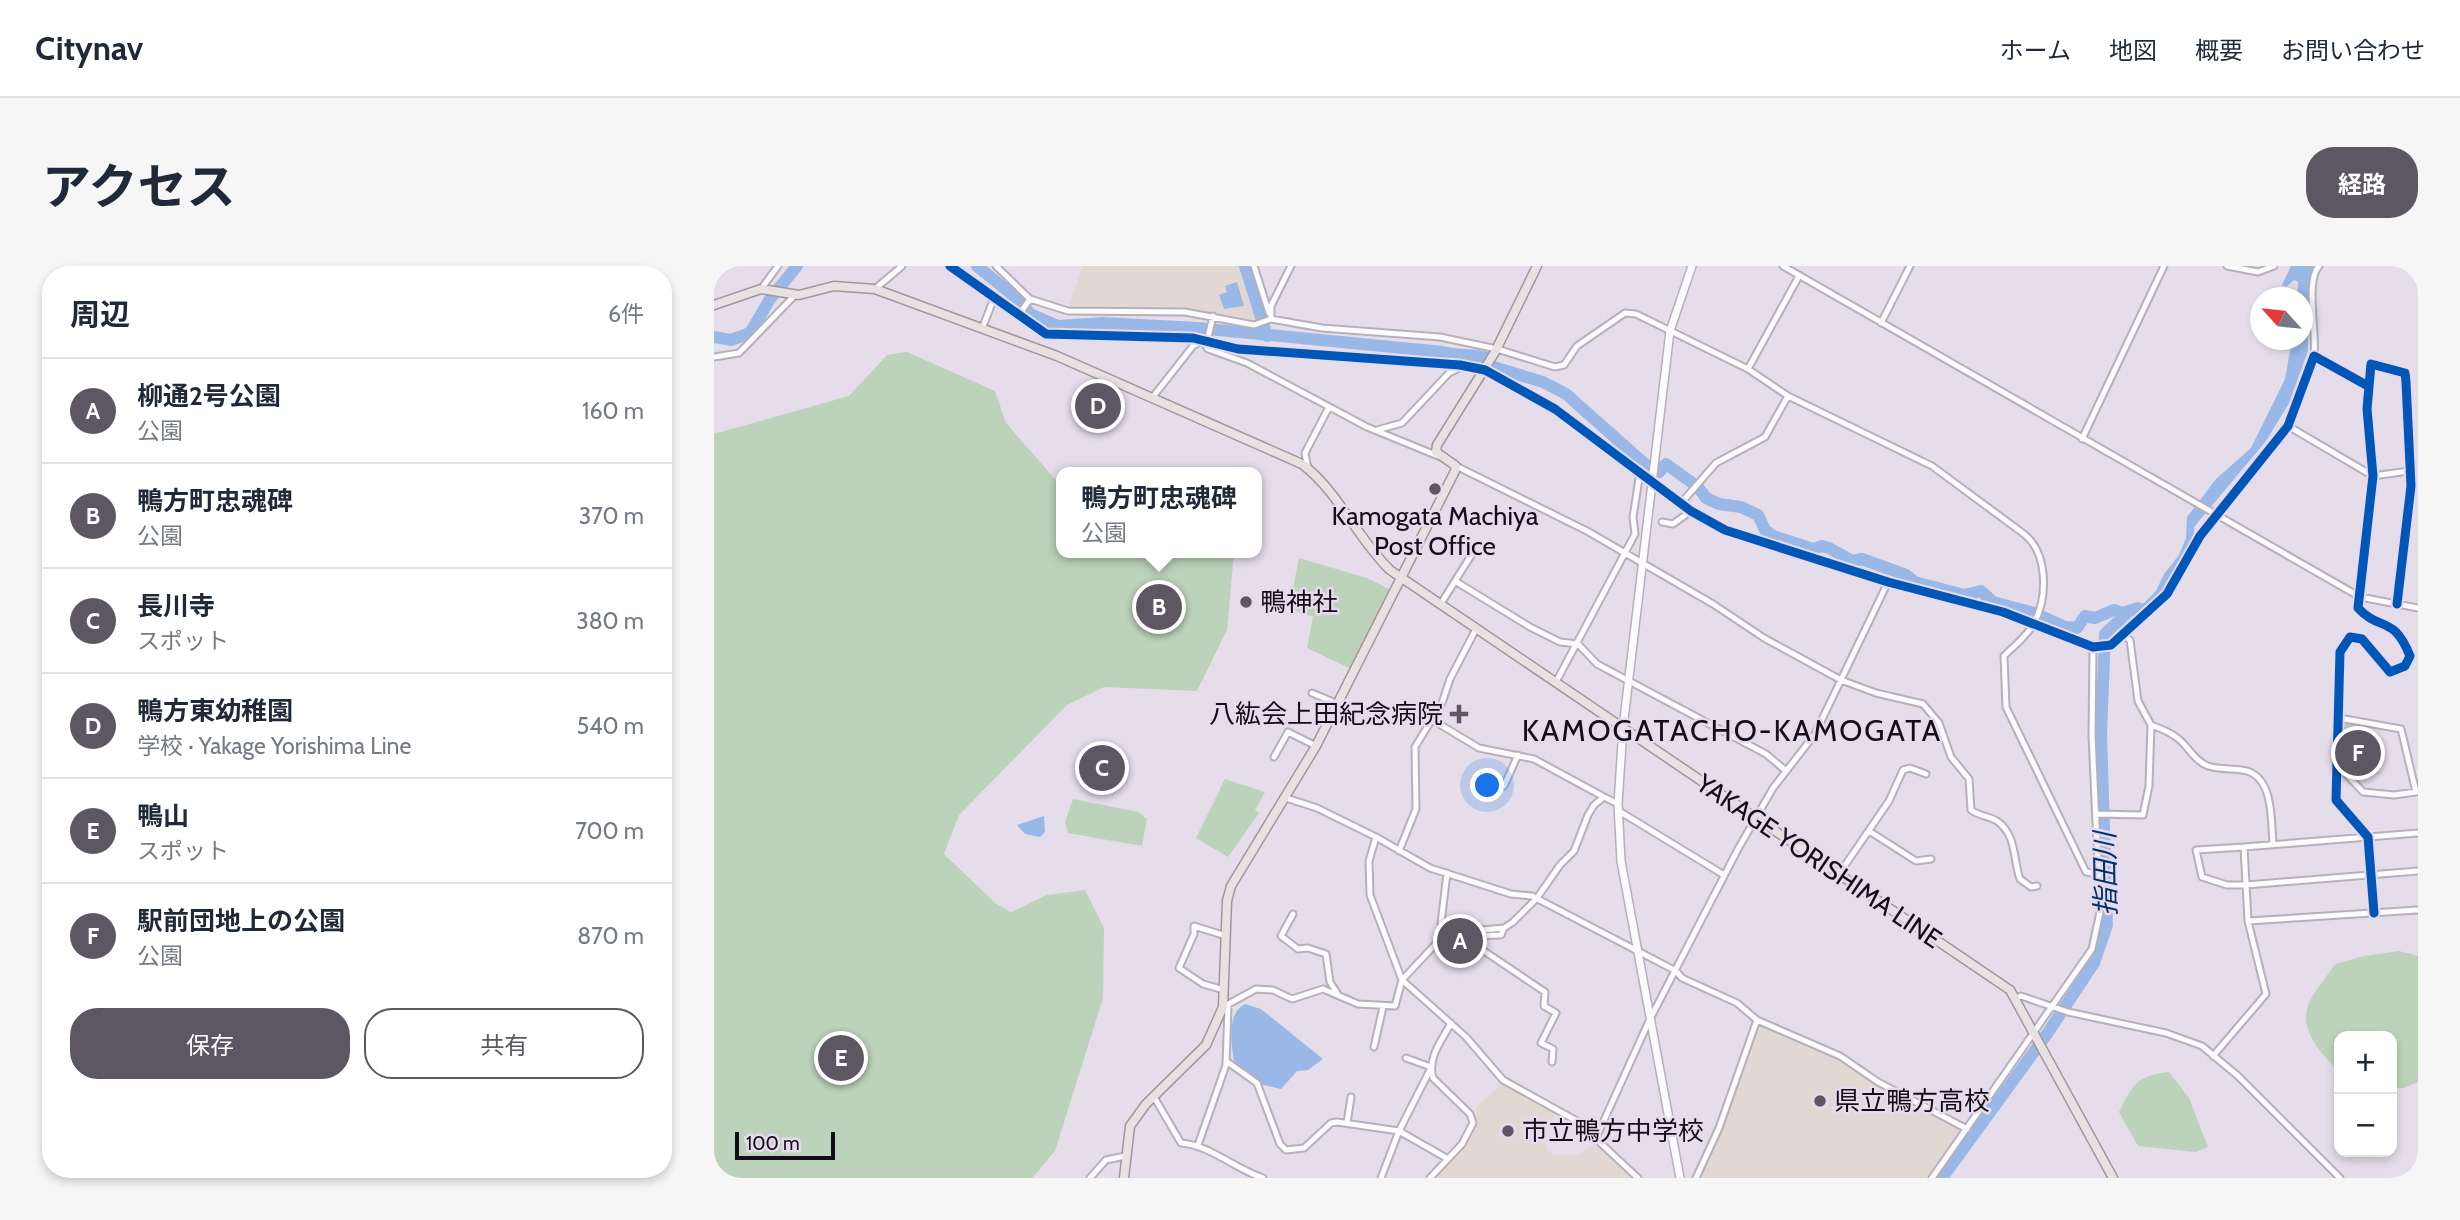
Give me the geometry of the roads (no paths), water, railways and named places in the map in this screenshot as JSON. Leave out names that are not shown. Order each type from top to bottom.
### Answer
[{"type":"main road","points":[[1124,1178],[1130,1126],[1154,1097],[1206,1045],[1226,1006],[1226,936],[1231,886],[1316,746],[1402,578],[1456,466],[1439,456],[1436,452],[1437,445],[1485,370],[1536,266]]},
{"type":"main road","name":"YAKAGE YORISHIMA LINE","points":[[714,305],[763,290],[791,294],[834,286],[875,289],[1037,349],[1308,469],[1372,552],[1402,578],[2010,990],[2113,1178]]},
{"type":"street","points":[[763,290],[778,266]]},
{"type":"street","points":[[875,289],[902,266]]},
{"type":"street","points":[[950,266],[1046,334],[1201,340],[1238,349],[1463,366],[1485,370],[1555,409],[1682,502],[1690,511],[1725,530],[1888,582],[2035,621],[2095,647],[2111,645],[2167,594],[2200,536],[2288,426],[2314,356],[2317,336],[2312,284],[2319,266]]},
{"type":"street","points":[[996,266],[1028,299],[1068,311],[1185,312],[1254,325],[1270,319],[1322,328],[1440,337],[1555,367],[1564,365],[1577,346],[1625,313],[1636,314],[1748,369],[1788,396],[1932,466],[2031,540],[2037,548],[2042,568],[2042,598],[2035,621],[2004,656],[2006,707],[2086,872],[2099,874]]},
{"type":"street","points":[[1254,266],[1270,319]]},
{"type":"street","points":[[1270,319],[1271,306],[1291,266]]},
{"type":"street","points":[[1680,1178],[1621,861],[1619,808],[1628,679],[1670,331],[1692,266]]},
{"type":"street","points":[[1881,323],[1910,266]]},
{"type":"street","points":[[2082,439],[2164,266]]},
{"type":"street","points":[[2227,266],[2258,272],[2274,266]]},
{"type":"street","points":[[1785,267],[2360,597],[2418,608]]},
{"type":"street","points":[[1748,369],[1799,275]]},
{"type":"street","points":[[714,357],[739,353],[791,294]]},
{"type":"street","points":[[982,329],[993,298]]},
{"type":"street","points":[[1018,316],[1028,299]]},
{"type":"street","points":[[1152,398],[1169,373],[1201,340],[1208,337],[1212,318]]},
{"type":"street","points":[[1037,349],[1046,334]]},
{"type":"street","points":[[1201,340],[1208,349],[1257,368],[1329,407],[1439,456]]},
{"type":"street","points":[[2314,356],[2368,386]]},
{"type":"street","points":[[2374,913],[2368,837],[2336,800],[2340,652],[2350,636],[2362,639],[2390,672],[2406,666],[2410,656],[2392,625],[2365,616],[2358,608],[2373,476],[2368,386],[2371,364],[2404,373],[2411,486],[2398,604]]},
{"type":"street","points":[[1377,430],[1402,423],[1450,373],[1463,366]]},
{"type":"street","points":[[1682,502],[1716,463],[1765,437],[1788,396]]},
{"type":"street","points":[[1308,469],[1305,453],[1329,407]]},
{"type":"street","points":[[2288,426],[2373,476],[2409,471]]},
{"type":"street","points":[[1456,466],[1557,515],[1713,604],[1763,638],[1841,680],[1876,693],[1923,704],[1939,723],[1951,757],[1969,779],[1971,810],[1990,817],[2006,829],[2015,850],[2020,879],[2031,887],[2037,886]]},
{"type":"street","points":[[1556,682],[1635,534],[1633,517],[1640,472]]},
{"type":"street","points":[[1662,522],[1673,524],[1690,511]]},
{"type":"street","points":[[1440,605],[1472,554]]},
{"type":"street","points":[[1455,581],[1540,632],[1560,642],[1576,643],[1597,664],[1766,754],[1785,770]]},
{"type":"street","points":[[1596,1138],[1649,1021],[1724,875],[1755,816],[1785,770],[1815,734],[1888,582]]},
{"type":"street","points":[[1399,851],[1416,809],[1415,747],[1443,703],[1450,679],[1476,629]]},
{"type":"street","points":[[2097,814],[2143,815],[2149,786],[2151,725],[2138,701],[2130,640],[2122,635]]},
{"type":"street","points":[[1932,1178],[2092,949],[2099,912],[2092,735],[2095,647]]},
{"type":"street","points":[[1312,693],[1338,704]]},
{"type":"street","points":[[2337,764],[2363,792],[2394,795],[2416,792],[2401,729],[2339,718]]},
{"type":"street","points":[[1431,719],[1479,748],[1534,759],[1604,797],[1724,875]]},
{"type":"street","points":[[2151,725],[2177,737],[2198,760],[2209,766],[2248,771],[2257,776],[2265,786],[2270,804],[2273,844]]},
{"type":"street","points":[[1274,757],[1288,732],[1316,746]]},
{"type":"street","points":[[1504,786],[1518,755]]},
{"type":"street","points":[[1839,874],[1889,801],[1903,770],[1906,767],[1926,774]]},
{"type":"street","points":[[1552,1062],[1553,1049],[1541,1043],[1556,1013],[1544,1006],[1545,992],[1478,947],[1472,939],[1473,936],[1501,935],[1504,928],[1537,898],[1560,865],[1574,851],[1588,815],[1594,805],[1604,797]]},
{"type":"street","points":[[1286,798],[1317,808],[1430,868],[1511,894],[1537,898],[1593,926],[1637,953],[1676,971],[1682,978],[1738,1003],[1757,1020],[1840,1056],[1878,1082],[1967,1129]]},
{"type":"street","points":[[1869,831],[1916,862],[1931,859]]},
{"type":"street","points":[[2418,833],[2196,850],[2202,877],[2227,885],[2418,871]]},
{"type":"street","points":[[1376,837],[1369,860],[1370,895],[1402,980],[1451,1023],[1503,1080],[1577,1121],[1638,1178]]},
{"type":"street","points":[[2213,1056],[2266,995],[2248,921],[2244,847]]},
{"type":"street","points":[[1446,933],[1441,923],[1447,873]]},
{"type":"street","points":[[2248,921],[2418,910]]},
{"type":"street","points":[[1293,914],[1280,936],[1298,949],[1308,948],[1326,954],[1330,982],[1337,993]]},
{"type":"street","points":[[1224,990],[1203,984],[1179,968],[1194,934],[1194,926],[1226,936]]},
{"type":"street","points":[[1198,1145],[1226,1061],[1226,1006],[1237,998],[1256,989],[1273,990],[1292,999],[1315,989],[1337,993],[1357,1004],[1395,1006],[1402,980],[1446,933],[1504,928]]},
{"type":"street","points":[[2016,998],[2021,996],[2068,1012],[2187,1040],[2238,1076],[2340,1178]]},
{"type":"street","points":[[1374,1047],[1383,1007]]},
{"type":"street","points":[[1696,1178],[1719,1128],[1757,1020]]},
{"type":"street","points":[[1381,1178],[1399,1131],[1451,1023]]},
{"type":"street","points":[[1406,1058],[1431,1068]]},
{"type":"street","points":[[1226,1061],[1257,1083],[1280,1144],[1286,1150],[1304,1149],[1331,1124],[1347,1123],[1399,1131],[1448,1159]]},
{"type":"street","points":[[1430,1178],[1462,1144],[1473,1124],[1470,1114],[1433,1078],[1431,1068]]},
{"type":"street","points":[[1154,1097],[1181,1143],[1198,1145],[1242,1171],[1263,1178]]},
{"type":"street","points":[[1347,1123],[1351,1097]]},
{"type":"street","points":[[1090,1178],[1106,1160],[1125,1156]]},
{"type":"water","points":[[2291,266],[2313,266],[2309,287],[2298,287],[2298,282],[2294,280],[2286,287],[2282,285]]},
{"type":"water","points":[[1237,282],[1244,306],[1224,309],[1219,295],[1227,292],[1225,286]]},
{"type":"water","points":[[2290,350],[2308,350],[2289,403],[2266,441],[2194,527],[2190,546],[2170,582],[2146,607],[2126,616],[2123,611],[2144,603],[2156,591],[2164,574],[2179,555],[2186,538],[2187,517],[2216,479],[2251,448],[2285,379]]},
{"type":"water","points":[[1044,816],[1045,832],[1040,837],[1025,834],[1017,825]]},
{"type":"water","points":[[1245,1004],[1261,1009],[1323,1059],[1308,1070],[1297,1071],[1281,1089],[1263,1085],[1234,1063],[1232,1022]]},
{"type":"waterway","points":[[714,337],[731,340],[750,333],[770,299],[797,266]]},
{"type":"waterway","points":[[977,266],[1019,300],[1030,314],[1058,326],[1102,323],[1198,328],[1487,358],[1490,366],[1543,382],[1566,394],[1646,465],[1659,472],[1666,464],[1698,487],[1706,498],[1719,504],[1741,507],[1758,515],[1765,530],[1773,536],[1813,549],[1822,546],[1829,548],[1852,561],[1862,559],[1906,575],[1915,582],[1964,595],[1981,591],[1993,602],[2034,613],[2065,627],[2077,628],[2085,616],[2095,618],[2114,610],[2123,613],[2138,608]]},
{"type":"waterway","points":[[1245,266],[1267,336]]},
{"type":"waterway","name":"指田川","points":[[1942,1178],[2047,1034],[2094,963],[2107,925],[2101,734],[2105,634],[2127,613]]},
{"type":"place","name":"鴨方東幼稚園","points":[[1098,406]]},
{"type":"place","name":"Kamogata Machiya Post Office","points":[[1435,489]]},
{"type":"place","name":"鴨神社","points":[[1246,602]]},
{"type":"place","name":"鴨方町忠魂碑","points":[[1159,607]]},
{"type":"place","name":"八紘会上田紀念病院","points":[[1459,714]]},
{"type":"place","name":"駅前団地上の公園","points":[[2358,753]]},
{"type":"place","name":"長川寺","points":[[1102,768]]},
{"type":"place","name":"柳通2号公園","points":[[1460,941]]},
{"type":"place","name":"鴨山","points":[[841,1058]]},
{"type":"place","name":"県立鴨方高校","points":[[1820,1101]]},
{"type":"place","name":"市立鴨方中学校","points":[[1508,1131]]},
{"type":"district","name":"KAMOGATACHO-KAMOGATA","points":[[1732,731]]}]
